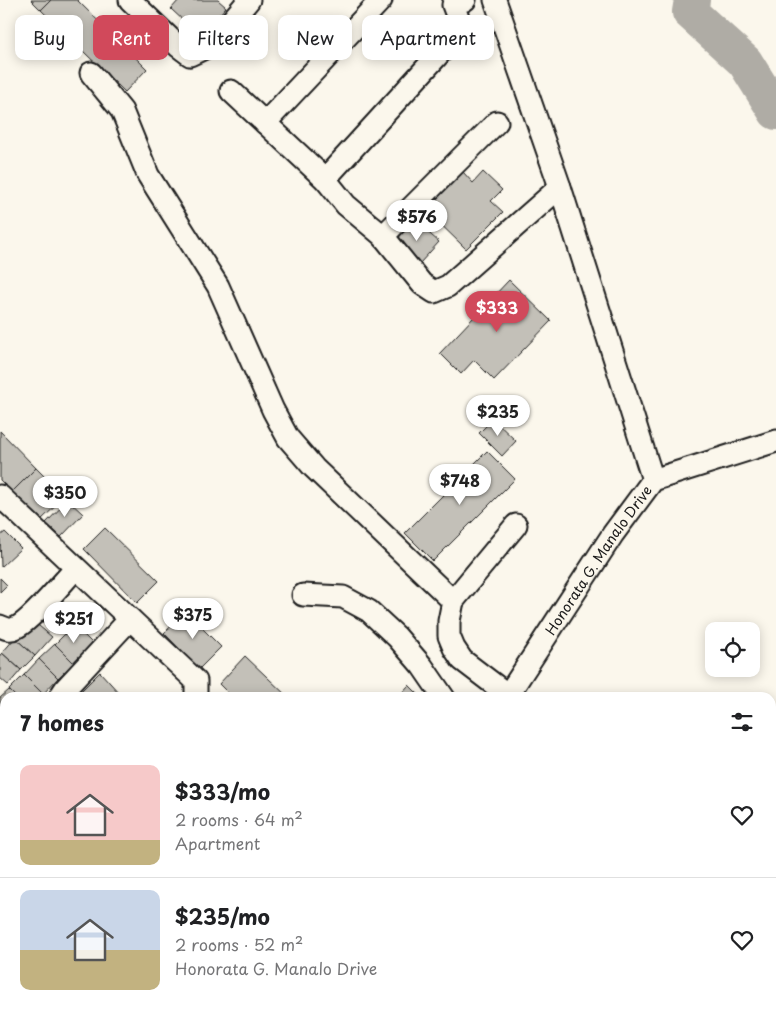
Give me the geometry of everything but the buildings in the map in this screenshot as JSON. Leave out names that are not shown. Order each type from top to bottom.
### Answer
[{"type":"street","points":[[130,0],[190,55],[211,45],[249,0]]},
{"type":"street","points":[[265,123],[381,0]]},
{"type":"street","points":[[495,0],[560,187],[653,480]]},
{"type":"street","points":[[325,179],[460,31],[461,26],[453,2]]},
{"type":"street","points":[[91,72],[122,111],[148,175],[218,286],[273,410],[288,438],[314,468],[453,601]]},
{"type":"street","points":[[232,91],[325,179],[346,205],[383,236],[422,284],[434,292],[448,286],[560,187]]},
{"type":"street","points":[[383,236],[497,122]]},
{"type":"street","name":"Honorata G. Manalo Drive","points":[[510,692],[612,534],[653,480],[776,441]]},
{"type":"street","points":[[0,496],[130,619],[196,689]]},
{"type":"street","points":[[502,692],[462,660],[449,636],[449,621],[453,601],[516,525]]},
{"type":"street","points":[[0,626],[7,629],[15,629],[27,620],[75,569]]},
{"type":"street","points":[[304,595],[343,597],[369,611],[422,666],[440,692]]},
{"type":"street","points":[[63,692],[130,619]]},
{"type":"waterway","points":[[692,0],[690,12],[745,62],[776,112]]}]
